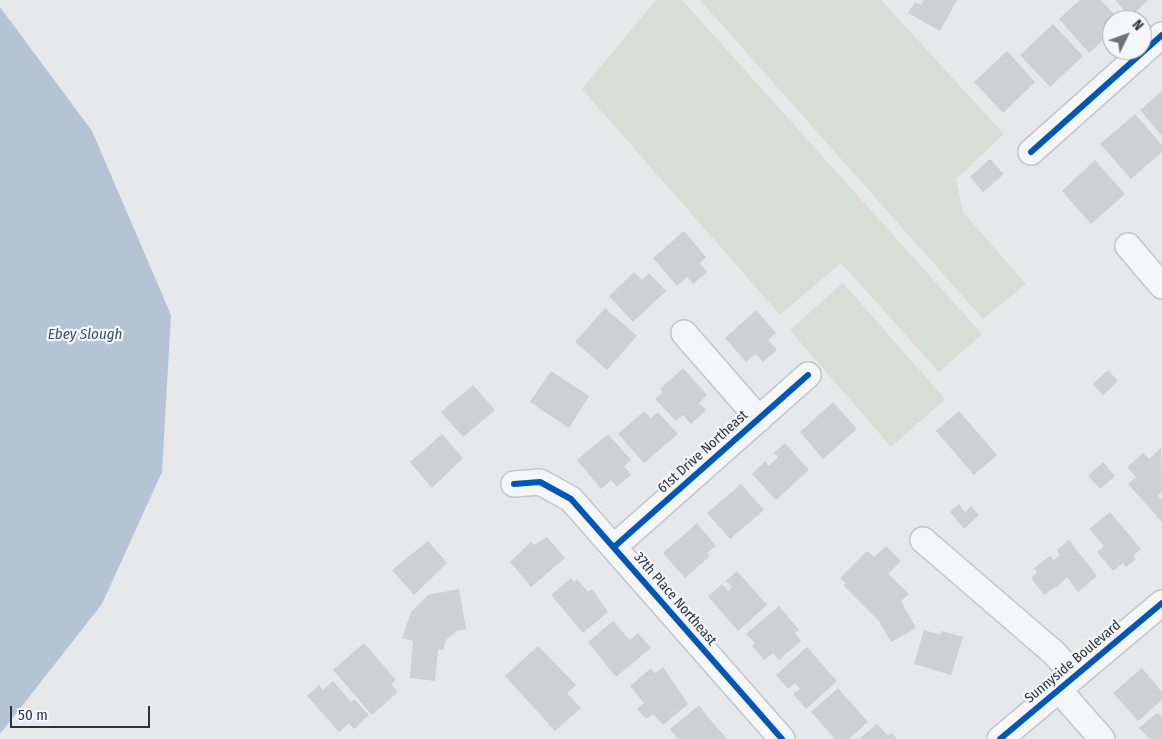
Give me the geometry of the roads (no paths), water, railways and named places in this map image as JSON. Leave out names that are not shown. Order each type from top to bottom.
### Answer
[{"type":"street","points":[[1032,152],[1162,35]]},
{"type":"street","points":[[1128,246],[1162,286]]},
{"type":"street","points":[[684,333],[759,419]]},
{"type":"street","name":"61st Drive Northeast","points":[[614,548],[808,375]]},
{"type":"street","name":"37th Place Northeast","points":[[514,484],[540,482],[572,499],[782,739]]},
{"type":"street","points":[[923,540],[1054,653],[1067,683],[1102,739]]},
{"type":"street","name":"Sunnyside Boulevard","points":[[1000,739],[1162,603]]},
{"type":"water","name":"Ebey Slough","points":[[0,7],[92,131],[171,315],[162,472],[102,604],[0,734]]}]
